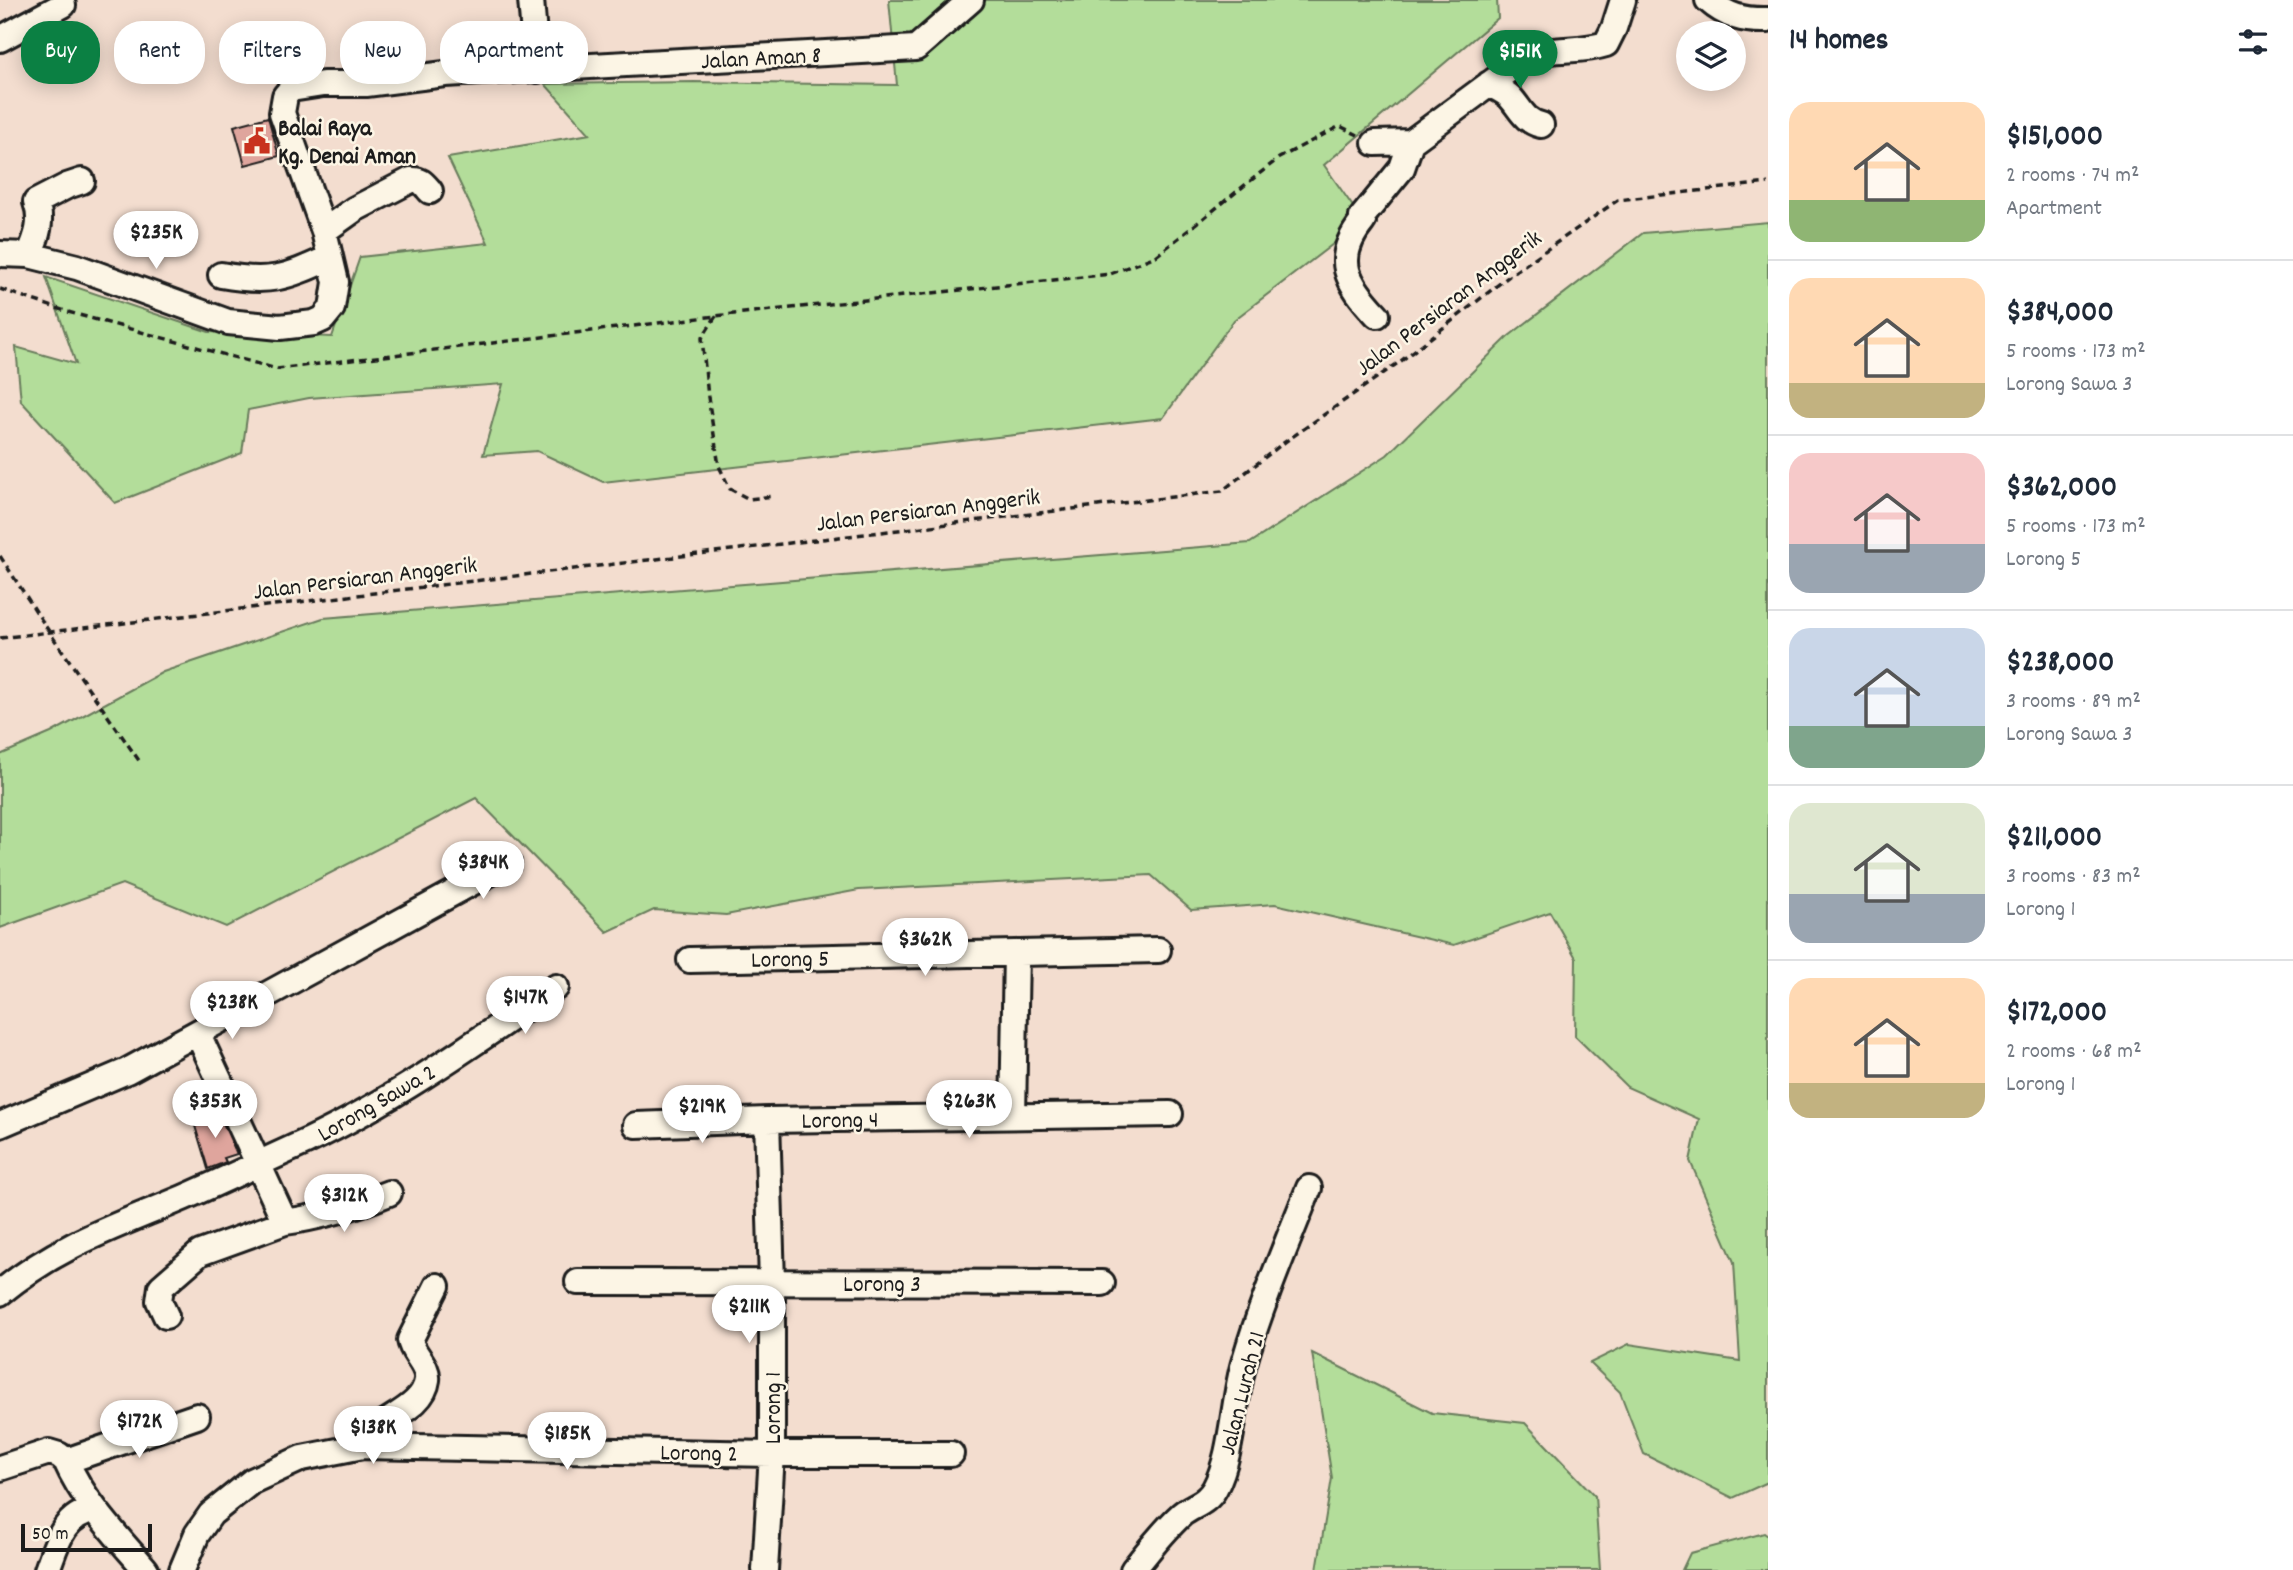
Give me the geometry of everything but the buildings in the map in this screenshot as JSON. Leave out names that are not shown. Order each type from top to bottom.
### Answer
[{"type":"street","points":[[531,0],[533,21]]},
{"type":"street","name":"Jalan Aman 8","points":[[588,67],[916,48],[971,0]]},
{"type":"street","points":[[1375,143],[1411,142],[1526,57],[1544,50],[1589,50],[1606,44],[1623,0]]},
{"type":"street","points":[[1708,0],[1721,12],[1751,20],[1768,20]]},
{"type":"street","points":[[0,39],[63,5]]},
{"type":"street","name":"Jalan Aman 8","points":[[324,231],[282,113],[285,96],[291,89],[312,85],[366,85],[440,75]]},
{"type":"street","points":[[1489,85],[1509,96],[1523,117],[1541,125]]},
{"type":"street","points":[[1377,315],[1351,284],[1345,263],[1346,251],[1353,233],[1363,221],[1362,217],[1402,168],[1411,142]]},
{"type":"street","points":[[0,254],[29,255],[76,267],[228,322],[280,327],[314,323],[328,315],[335,298],[336,282],[324,231],[355,209],[411,180],[417,179],[430,191]]},
{"type":"street","points":[[29,255],[40,222],[36,202],[82,181]]},
{"type":"street","points":[[221,275],[251,281],[289,276],[329,258]]},
{"type":"street","points":[[0,1125],[127,1071],[508,863]]},
{"type":"street","name":"Lorong 5","points":[[690,960],[1158,950]]},
{"type":"street","points":[[1013,1116],[1016,953]]},
{"type":"street","name":"Lorong Sawa 2","points":[[0,1293],[63,1249],[115,1224],[192,1194],[377,1105],[468,1048],[556,987]]},
{"type":"street","points":[[198,1034],[285,1222]]},
{"type":"street","name":"Lorong 4","points":[[636,1125],[767,1120],[1170,1114]]},
{"type":"street","name":"Lorong 1","points":[[765,1570],[772,1454],[772,1282],[767,1120]]},
{"type":"street","name":"Jalan Lurah 21","points":[[1133,1570],[1184,1513],[1208,1498],[1216,1487],[1223,1466],[1243,1364],[1308,1188]]},
{"type":"street","points":[[166,1316],[159,1301],[160,1287],[200,1253],[285,1222],[313,1219],[348,1210],[388,1193]]},
{"type":"street","name":"Lorong 3","points":[[578,1282],[1101,1283]]},
{"type":"street","points":[[363,1446],[366,1436],[402,1413],[427,1381],[426,1370],[412,1349],[410,1340],[437,1286]]},
{"type":"street","points":[[66,1461],[197,1416]]},
{"type":"street","name":"Lorong 2","points":[[182,1570],[197,1534],[211,1514],[252,1481],[302,1458],[363,1446],[772,1454],[951,1454]]},
{"type":"street","points":[[0,1468],[49,1452],[59,1455],[66,1461],[73,1478],[95,1509],[146,1570]]},
{"type":"street","points":[[47,1570],[59,1536],[73,1517],[82,1511],[95,1509]]},
{"type":"path","points":[[0,289],[68,312],[277,369],[716,316],[1110,274],[1156,256],[1279,158],[1340,126],[1375,143]]},
{"type":"path","name":"Jalan Persiaran Anggerik","points":[[0,638],[1222,491],[1282,444],[1401,361],[1513,273],[1618,200],[1768,183]]},
{"type":"path","points":[[716,316],[702,338],[719,466],[730,489],[739,494],[749,499],[774,496]]},
{"type":"path","points":[[0,556],[140,762]]},
{"type":"green space","points":[[889,0],[1497,0],[1498,18],[1324,165],[1363,221],[1234,320],[1163,418],[603,482],[537,451],[483,455],[503,384],[309,398],[248,410],[242,453],[115,503],[21,401],[16,347],[76,364],[46,277],[209,332],[332,337],[360,257],[488,243],[448,158],[590,134],[545,84],[694,82],[897,85]]},
{"type":"green space","points":[[1768,222],[1768,1482],[1733,1498],[1644,1454],[1620,1392],[1590,1363],[1629,1344],[1740,1361],[1734,1262],[1690,1161],[1699,1119],[1627,1087],[1575,1036],[1576,958],[1550,912],[1454,945],[1275,904],[1191,910],[1151,875],[859,890],[726,915],[654,910],[607,932],[476,798],[226,927],[122,884],[0,928],[0,755],[51,733],[163,672],[323,618],[1250,543],[1387,455],[1509,336],[1643,233]]},
{"type":"green space","points":[[1312,1353],[1432,1413],[1525,1423],[1595,1496],[1600,1570],[1317,1570],[1332,1478]]},
{"type":"green space","points":[[1764,1533],[1768,1536],[1768,1570],[1682,1570],[1690,1553]]},
{"type":"place","name":"Balai Raya Kg. Denai Aman","points":[[257,141]]}]
